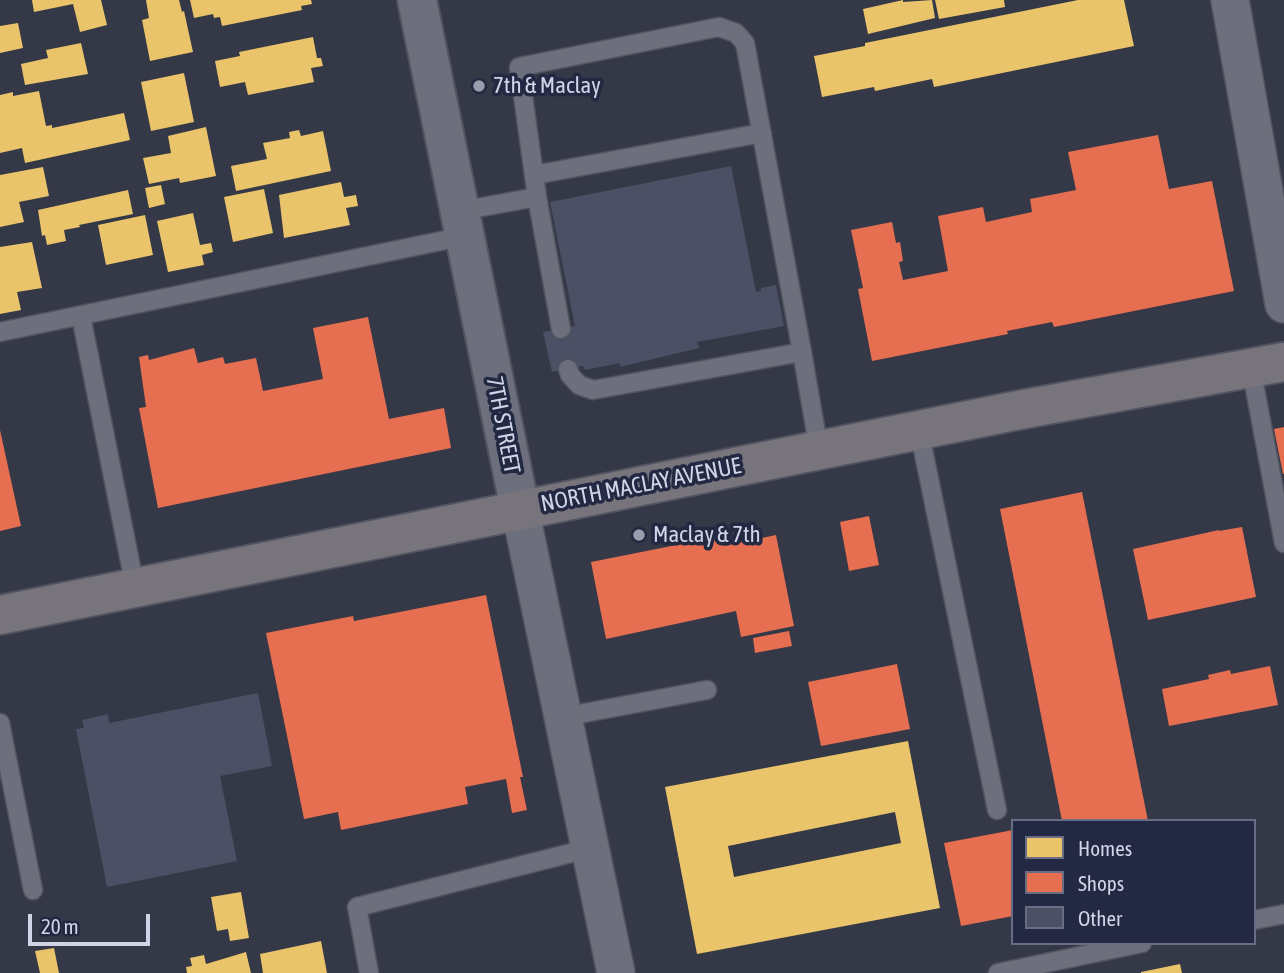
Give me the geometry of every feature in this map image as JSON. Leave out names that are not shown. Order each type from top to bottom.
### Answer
[{"type":"main road","name":"NORTH MACLAY AVENUE","points":[[0,615],[919,430],[1267,365]]},
{"type":"street","name":"7TH STREET","points":[[418,0],[591,848],[611,972]]},
{"type":"street","points":[[1230,0],[1284,304]]},
{"type":"lane","points":[[561,328],[537,197],[519,67],[719,27],[736,33],[745,43],[819,450]]},
{"type":"lane","points":[[534,174],[762,133]]},
{"type":"lane","points":[[0,332],[81,316],[462,223],[537,197]]},
{"type":"lane","points":[[81,316],[135,587]]},
{"type":"lane","points":[[568,369],[579,384],[593,390],[802,352]]},
{"type":"lane","points":[[1267,365],[1284,543]]},
{"type":"lane","points":[[919,430],[997,810]]},
{"type":"lane","points":[[564,717],[707,690]]},
{"type":"lane","points":[[0,723],[33,890]]},
{"type":"lane","points":[[369,973],[357,907],[591,848]]},
{"type":"lane","points":[[1256,920],[1284,914]]},
{"type":"lane","points":[[998,973],[1132,945]]},
{"type":"building: Homes","points":[[32,0],[101,0],[107,25],[80,32],[73,4],[34,12]]},
{"type":"building: Homes","points":[[146,0],[179,0],[193,52],[150,61],[142,20],[149,18]]},
{"type":"building: Homes","points":[[190,0],[311,0],[312,4],[301,6],[302,10],[222,26],[220,17],[214,18],[213,14],[194,18]]},
{"type":"building: Homes","points":[[903,0],[932,0],[935,18],[868,34],[863,9]]},
{"type":"building: Homes","points":[[935,0],[1004,0],[1005,7],[939,19]]},
{"type":"building: Homes","points":[[1078,0],[1124,0],[1134,46],[934,87],[932,79],[875,91],[874,87],[822,97],[814,56],[865,46],[865,43]]},
{"type":"building: Homes","points":[[18,23],[23,48],[0,53],[0,26]]},
{"type":"building: Homes","points":[[313,37],[317,58],[321,58],[323,66],[311,68],[314,82],[248,95],[245,82],[220,87],[215,61],[240,56],[239,52]]},
{"type":"building: Homes","points":[[81,43],[88,74],[25,85],[21,64],[48,58],[46,50]]},
{"type":"building: Homes","points":[[184,73],[194,122],[151,131],[141,82]]},
{"type":"building: Homes","points":[[39,91],[46,126],[52,125],[52,128],[124,113],[130,140],[25,163],[22,148],[0,153],[0,95],[13,92],[13,96]]},
{"type":"building: Homes","points":[[206,127],[216,176],[180,183],[179,178],[149,184],[143,158],[171,153],[168,136]]},
{"type":"building: Homes","points":[[299,130],[301,136],[323,131],[331,171],[236,191],[231,166],[267,159],[263,143],[290,138],[289,132]]},
{"type":"building: Homes","points":[[43,167],[49,196],[19,202],[24,222],[0,227],[0,175]]},
{"type":"building: Homes","points":[[341,182],[344,197],[356,195],[358,206],[346,208],[350,225],[284,238],[279,195]]},
{"type":"building: Homes","points":[[161,185],[165,204],[149,208],[145,188]]},
{"type":"building: Homes","points":[[264,189],[273,233],[233,242],[224,197]]},
{"type":"building: Homes","points":[[128,190],[133,214],[64,230],[66,241],[47,245],[45,235],[42,236],[38,210]]},
{"type":"building: Homes","points":[[193,213],[200,245],[211,243],[213,252],[202,255],[204,265],[168,272],[157,221]]},
{"type":"building: Homes","points":[[145,215],[153,255],[106,265],[98,225]]},
{"type":"building: Homes","points":[[32,242],[42,288],[17,292],[21,310],[0,314],[0,247]]},
{"type":"building: Homes","points":[[908,741],[940,908],[697,954],[665,787]],"holes":[[[895,812],[901,843],[734,877],[728,846]]]},
{"type":"building: Homes","points":[[241,892],[249,938],[230,941],[228,929],[217,931],[211,897]]},
{"type":"building: Homes","points":[[321,941],[327,973],[263,973],[260,954]]},
{"type":"building: Homes","points":[[54,948],[59,973],[40,973],[35,951]]},
{"type":"building: Homes","points":[[246,952],[251,973],[187,973],[186,967],[192,966],[190,958],[204,955],[206,964]]},
{"type":"building: Homes","points":[[1180,964],[1182,973],[1141,973],[1141,972]]},
{"type":"building: Shops","points":[[1158,135],[1169,189],[1212,181],[1234,291],[1054,327],[1052,322],[1007,331],[1008,334],[872,361],[858,289],[863,288],[851,230],[892,222],[896,243],[900,242],[903,261],[899,262],[903,280],[948,271],[938,216],[983,207],[986,222],[1032,212],[1030,199],[1076,190],[1068,152]]},
{"type":"building: Shops","points":[[368,317],[389,419],[444,408],[451,448],[158,508],[139,408],[146,407],[139,357],[148,355],[149,360],[194,348],[198,363],[223,357],[225,364],[256,358],[263,391],[323,379],[313,328]]},
{"type":"building: Shops","points":[[1284,427],[1284,474],[1283,474],[1274,429]]},
{"type":"building: Shops","points":[[0,430],[21,526],[0,531]]},
{"type":"building: Shops","points":[[1082,492],[1148,819],[1062,819],[1000,509]]},
{"type":"building: Shops","points":[[869,516],[879,565],[849,571],[840,522]]},
{"type":"building: Shops","points":[[1242,527],[1256,597],[1148,620],[1133,549]]},
{"type":"building: Shops","points":[[776,535],[794,626],[741,637],[736,611],[606,639],[591,562],[722,536],[724,546]]},
{"type":"building: Shops","points":[[486,595],[523,777],[520,777],[527,810],[512,813],[506,779],[465,787],[468,804],[341,830],[338,812],[304,819],[266,633],[353,616],[354,621]]},
{"type":"building: Shops","points":[[789,631],[792,646],[755,653],[753,638]]},
{"type":"building: Shops","points":[[897,664],[910,729],[821,746],[808,682]]},
{"type":"building: Shops","points":[[1270,666],[1278,705],[1169,726],[1162,689],[1209,679],[1208,675],[1230,670],[1231,674]]},
{"type":"building: Shops","points":[[1011,830],[1011,916],[961,926],[944,843]]},
{"type":"building: Other","points":[[731,166],[756,292],[761,291],[761,288],[776,285],[784,326],[697,342],[699,348],[620,367],[620,363],[585,370],[583,366],[552,372],[543,332],[575,326],[550,202]]},
{"type":"building: Other","points":[[258,693],[272,766],[220,776],[237,861],[107,887],[76,729],[84,728],[82,720],[108,714],[109,723]]},
{"type":"place","name":"7th & Maclay","points":[[479,86]]},
{"type":"place","name":"Maclay & 7th","points":[[639,535]]}]
